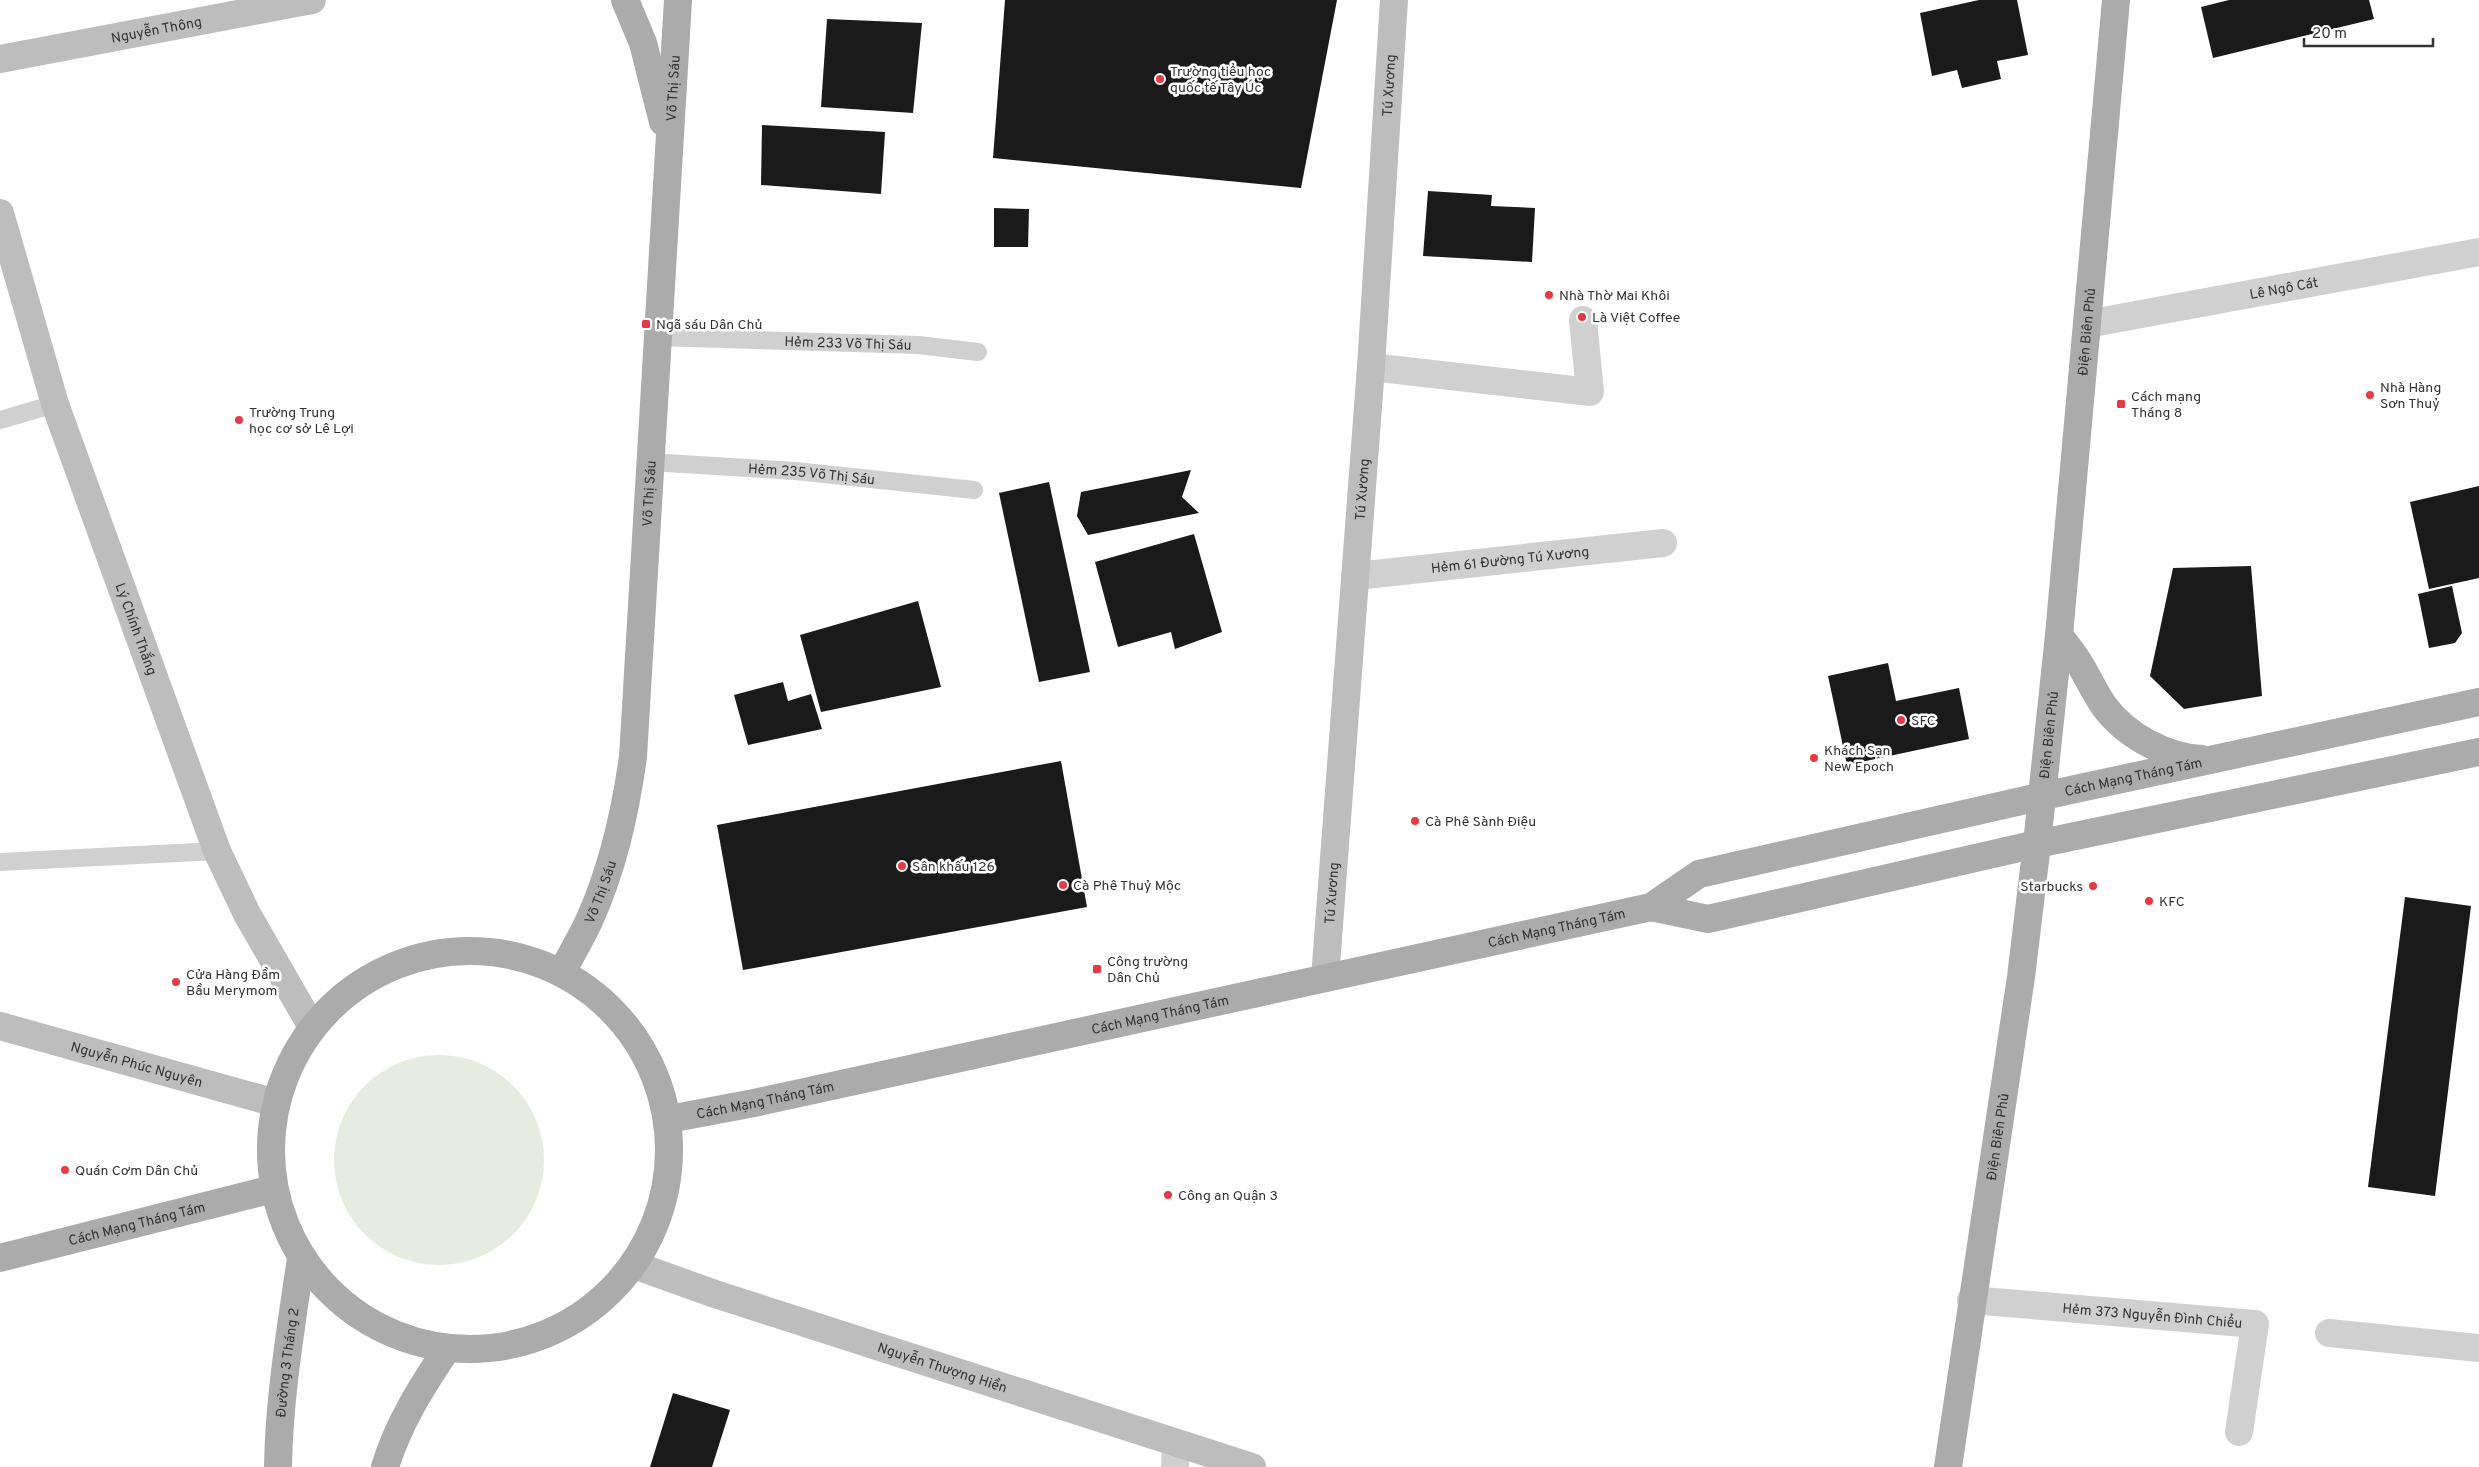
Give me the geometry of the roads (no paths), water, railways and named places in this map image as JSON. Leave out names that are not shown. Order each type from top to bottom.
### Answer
[{"type":"main road","points":[[625,0],[643,44],[670,145]]},
{"type":"main road","name":"Võ Thị Sáu","points":[[562,972],[589,922],[610,868],[628,794],[633,757],[678,0]]},
{"type":"main road","name":"Điện Biên Phủ","points":[[1948,1467],[2021,977],[2038,844],[2088,324],[2116,0]]},
{"type":"main road","points":[[2059,635],[2081,664],[2105,708],[2124,726],[2144,741],[2167,752],[2188,758],[2213,760]]},
{"type":"main road","name":"Cách Mạng Tháng Tám","points":[[669,1119],[754,1103],[1651,907],[1699,874],[2042,796],[2479,702]]},
{"type":"main road","name":"Cách Mạng Tháng Tám","points":[[1651,907],[1708,919],[2038,844],[2479,752]]},
{"type":"main road","points":[[473,950],[518,956],[562,972],[596,995],[626,1024],[646,1054],[660,1087],[669,1119],[670,1161],[664,1198],[653,1232],[634,1265],[598,1304],[552,1332],[501,1348],[447,1349],[390,1334],[340,1303],[301,1258],[284,1224],[273,1189],[270,1152],[276,1103],[290,1065],[312,1027],[343,997],[382,971],[426,956],[473,950]]},
{"type":"main road","name":"Cách Mạng Tháng Tám","points":[[0,1258],[273,1189]]},
{"type":"main road","name":"Đường 3 Tháng 2","points":[[278,1467],[278,1429],[301,1258]]},
{"type":"main road","points":[[385,1467],[403,1420],[424,1383],[447,1349]]},
{"type":"street","name":"Nguyễn Thông","points":[[0,60],[312,0]]},
{"type":"street","name":"Tú Xương","points":[[1325,978],[1371,367],[1394,0]]},
{"type":"street","name":"Lý Chính Thắng","points":[[0,213],[54,404],[217,851],[247,914],[312,1027]]},
{"type":"street","name":"Lê Ngô Cát","points":[[2088,324],[2479,252]]},
{"type":"street","points":[[1371,367],[1590,392],[1583,320]]},
{"type":"street","name":"Hẻm 61 Đường Tú Xương","points":[[1356,576],[1664,543]]},
{"type":"street","name":"Nguyễn Phúc Nguyên","points":[[0,1026],[276,1103]]},
{"type":"street","name":"Nguyễn Thượng Hiền","points":[[634,1265],[1175,1455],[1252,1467]]},
{"type":"street","name":"Hẻm 373 Nguyễn Ðình Chiểu","points":[[1972,1300],[2254,1324],[2239,1432]]},
{"type":"street","points":[[2329,1333],[2479,1348]]},
{"type":"lane","name":"Hẻm 233 Võ Thị Sáu","points":[[658,337],[918,345],[978,352]]},
{"type":"lane","points":[[0,420],[54,404]]},
{"type":"lane","name":"Hẻm 235 Võ Thị Sáu","points":[[650,462],[796,471],[974,490]]},
{"type":"lane","points":[[0,862],[217,851]]},
{"type":"place","name":"Trường tiểu học quốc tế Tây Úc","points":[[1160,79]]},
{"type":"place","name":"Nhà Thờ Mai Khôi","points":[[1549,295]]},
{"type":"place","name":"Là Việt Coffee","points":[[1582,317]]},
{"type":"place","name":"Ngã sáu Dân Chủ","points":[[646,324]]},
{"type":"place","name":"Nhà Hàng Sơn Thuỷ","points":[[2370,395]]},
{"type":"place","name":"Cách mạng Tháng 8","points":[[2121,404]]},
{"type":"place","name":"Trường Trung học cơ sở Lê Lợi","points":[[239,420]]},
{"type":"place","name":"SFC","points":[[1901,720]]},
{"type":"place","name":"Khách Sạn New Epoch","points":[[1814,758]]},
{"type":"place","name":"Cà Phê Sành Điệu","points":[[1415,821]]},
{"type":"place","name":"Sân khấu 126","points":[[902,866]]},
{"type":"place","name":"Cà Phê Thuỷ Mộc","points":[[1063,885]]},
{"type":"place","name":"Starbucks","points":[[2093,886]]},
{"type":"place","name":"KFC","points":[[2149,901]]},
{"type":"place","name":"Công trường Dân Chủ","points":[[1097,969]]},
{"type":"place","name":"Cửa Hàng Đầm Bầu Merymom","points":[[176,982]]},
{"type":"place","name":"Quán Cơm Dân Chủ","points":[[65,1170]]},
{"type":"place","name":"Công an Quận 3","points":[[1168,1195]]}]
